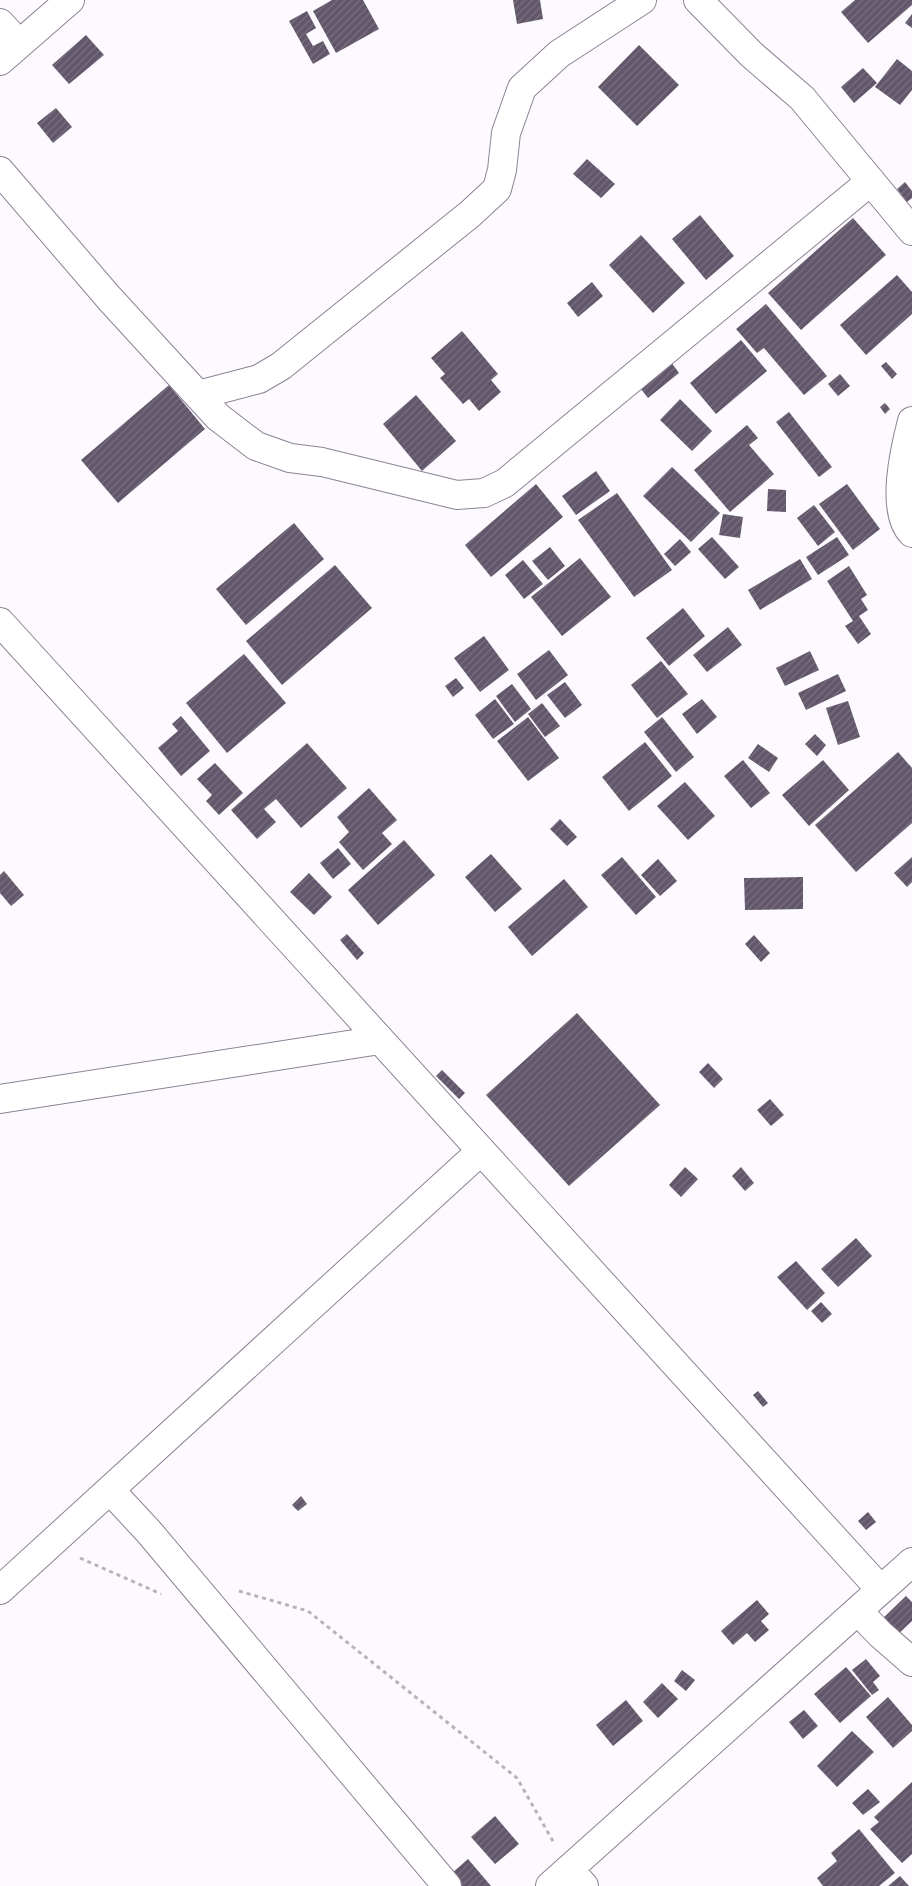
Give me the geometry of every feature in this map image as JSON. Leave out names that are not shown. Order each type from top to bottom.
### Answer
[{"type":"street","points":[[0,23],[9,52],[70,0]]},
{"type":"street","points":[[198,396],[259,379],[281,366],[470,214],[497,189],[502,170],[506,132],[522,88],[559,54],[642,0]]},
{"type":"street","points":[[698,0],[752,55],[802,98],[912,231]]},
{"type":"street","points":[[0,171],[109,298],[218,418],[256,446],[290,458],[322,462],[458,494],[484,493],[505,483],[871,181]]},
{"type":"street","points":[[912,421],[900,486],[903,517],[912,533]]},
{"type":"street","points":[[0,622],[881,1590]]},
{"type":"street","points":[[0,1099],[380,1040]]},
{"type":"street","points":[[0,1590],[481,1151]]},
{"type":"street","points":[[110,1490],[149,1532],[447,1886]]},
{"type":"street","points":[[568,1880],[912,1562]]},
{"type":"street","points":[[858,1611],[880,1634],[912,1662]]},
{"type":"path","points":[[50,1545],[165,1596],[232,1589],[308,1611],[517,1778],[568,1880]]},
{"type":"building","points":[[332,0],[363,0],[379,29],[336,53],[313,11]]},
{"type":"building","points":[[513,0],[540,0],[543,19],[517,24]]},
{"type":"building","points":[[855,0],[912,0],[912,5],[868,43],[841,12]]},
{"type":"building","points":[[307,11],[316,28],[306,34],[313,46],[323,41],[330,54],[313,64],[289,21]]},
{"type":"building","points":[[912,14],[912,28],[905,23]]},
{"type":"building","points":[[86,35],[104,55],[69,84],[52,65]]},
{"type":"building","points":[[639,45],[679,85],[637,126],[598,87]]},
{"type":"building","points":[[897,59],[912,71],[912,90],[900,105],[875,87]]},
{"type":"building","points":[[863,68],[877,83],[854,103],[841,87]]},
{"type":"building","points":[[56,108],[72,127],[53,143],[37,123]]},
{"type":"building","points":[[587,159],[615,184],[601,198],[573,174]]},
{"type":"building","points":[[905,182],[912,191],[912,198],[907,202],[897,189]]},
{"type":"building","points":[[700,215],[734,256],[706,280],[672,239]]},
{"type":"building","points":[[853,218],[886,255],[801,330],[768,293]]},
{"type":"building","points":[[641,235],[685,283],[653,313],[609,265]]},
{"type":"building","points":[[897,275],[912,292],[912,314],[866,355],[840,325]]},
{"type":"building","points":[[592,282],[603,296],[578,317],[567,303]]},
{"type":"building","points":[[766,304],[827,376],[804,395],[764,348],[757,353],[736,329]]},
{"type":"building","points":[[462,331],[498,374],[491,380],[501,392],[479,411],[469,399],[463,404],[440,378],[445,374],[431,358]]},
{"type":"building","points":[[741,340],[767,371],[716,414],[690,383]]},
{"type":"building","points":[[668,358],[679,373],[648,398],[637,384]]},
{"type":"building","points":[[886,362],[897,374],[892,379],[881,366]]},
{"type":"building","points":[[840,374],[850,386],[838,396],[828,384]]},
{"type":"building","points":[[169,385],[205,429],[118,503],[81,460]]},
{"type":"building","points":[[416,395],[456,441],[422,471],[383,424]]},
{"type":"building","points":[[680,399],[712,431],[692,451],[660,420]]},
{"type":"building","points":[[885,403],[890,409],[885,414],[880,407]]},
{"type":"building","points":[[789,412],[832,467],[819,477],[776,422]]},
{"type":"building","points":[[747,425],[758,438],[749,445],[774,474],[730,512],[694,470]]},
{"type":"building","points":[[672,467],[720,513],[691,542],[643,496]]},
{"type":"building","points":[[596,471],[610,491],[576,515],[562,496]]},
{"type":"building","points":[[536,484],[563,517],[491,577],[465,545]]},
{"type":"building","points":[[847,484],[880,529],[853,550],[819,504]]},
{"type":"building","points":[[768,489],[786,490],[786,512],[767,511]]},
{"type":"building","points":[[617,493],[672,570],[634,597],[578,520]]},
{"type":"building","points":[[814,505],[835,532],[818,546],[797,518]]},
{"type":"building","points":[[723,514],[743,517],[740,538],[719,535]]},
{"type":"building","points":[[294,523],[324,559],[246,625],[216,589]]},
{"type":"building","points":[[712,537],[739,567],[725,579],[698,549]]},
{"type":"building","points":[[837,537],[849,555],[818,575],[806,557]]},
{"type":"building","points":[[680,539],[691,552],[675,566],[664,554]]},
{"type":"building","points":[[550,547],[565,566],[548,580],[532,561]]},
{"type":"building","points":[[580,558],[611,597],[562,636],[531,597]]},
{"type":"building","points":[[800,559],[812,579],[760,610],[748,590]]},
{"type":"building","points":[[523,560],[543,584],[524,599],[505,575]]},
{"type":"building","points":[[335,565],[372,608],[282,685],[246,641]]},
{"type":"building","points":[[849,566],[867,595],[861,599],[868,610],[859,616],[871,634],[858,644],[845,626],[853,621],[827,581]]},
{"type":"building","points":[[683,608],[705,636],[669,666],[646,638]]},
{"type":"building","points":[[728,627],[742,645],[707,672],[693,655]]},
{"type":"building","points":[[484,636],[509,670],[480,692],[454,658]]},
{"type":"building","points":[[549,650],[568,675],[536,700],[517,674]]},
{"type":"building","points":[[810,651],[819,670],[785,686],[776,668]]},
{"type":"building","points":[[244,654],[286,703],[227,753],[186,703]]},
{"type":"building","points":[[661,661],[688,694],[657,718],[631,685]]},
{"type":"building","points":[[838,674],[846,691],[806,710],[798,693]]},
{"type":"building","points":[[456,678],[464,688],[453,697],[445,686]]},
{"type":"building","points":[[565,682],[582,705],[565,718],[547,695]]},
{"type":"building","points":[[512,684],[531,709],[515,722],[496,696]]},
{"type":"building","points":[[495,699],[514,724],[493,739],[475,715]]},
{"type":"building","points":[[702,699],[717,717],[697,734],[682,714]]},
{"type":"building","points":[[848,701],[860,737],[838,745],[826,708]]},
{"type":"building","points":[[542,703],[560,726],[545,737],[528,714]]},
{"type":"building","points":[[181,716],[210,751],[181,776],[158,748],[178,731],[172,724]]},
{"type":"building","points":[[528,717],[559,758],[528,781],[497,741]]},
{"type":"building","points":[[662,717],[694,757],[676,772],[644,732]]},
{"type":"building","points":[[815,734],[826,745],[817,756],[805,744]]},
{"type":"building","points":[[645,742],[672,776],[629,811],[602,777]]},
{"type":"building","points":[[307,743],[347,788],[301,828],[276,799],[264,809],[276,822],[257,839],[231,810]]},
{"type":"building","points":[[758,744],[778,758],[769,772],[748,758]]},
{"type":"building","points":[[898,752],[912,768],[912,823],[856,872],[815,825]]},
{"type":"building","points":[[743,760],[770,793],[751,808],[724,776]]},
{"type":"building","points":[[823,760],[849,790],[809,826],[782,795]]},
{"type":"building","points":[[215,763],[243,793],[219,815],[206,801],[212,795],[197,779]]},
{"type":"building","points":[[685,782],[715,816],[688,840],[657,806]]},
{"type":"building","points":[[369,788],[397,820],[382,833],[392,844],[363,870],[339,842],[349,832],[337,817]]},
{"type":"building","points":[[560,819],[577,837],[567,846],[550,829]]},
{"type":"building","points":[[404,840],[435,875],[378,925],[348,890]]},
{"type":"building","points":[[338,848],[351,864],[333,879],[320,863]]},
{"type":"building","points":[[491,854],[522,889],[495,912],[465,877]]},
{"type":"building","points":[[622,857],[656,897],[636,915],[601,875]]},
{"type":"building","points":[[912,857],[912,882],[907,887],[894,873]]},
{"type":"building","points":[[658,859],[677,881],[660,896],[641,875]]},
{"type":"building","points":[[4,871],[24,895],[11,906],[0,893],[0,875]]},
{"type":"building","points":[[309,873],[332,897],[314,915],[290,892]]},
{"type":"building","points":[[803,877],[803,909],[745,910],[744,878]]},
{"type":"building","points":[[564,879],[588,907],[532,956],[508,927]]},
{"type":"building","points":[[347,934],[364,953],[357,960],[340,940]]},
{"type":"building","points":[[754,935],[770,953],[761,962],[745,944]]},
{"type":"building","points":[[577,1013],[660,1105],[569,1186],[486,1095]]},
{"type":"building","points":[[708,1063],[723,1079],[714,1088],[699,1072]]},
{"type":"building","points":[[442,1070],[465,1093],[459,1099],[436,1076]]},
{"type":"building","points":[[770,1099],[784,1115],[771,1126],[757,1110]]},
{"type":"building","points":[[685,1167],[698,1179],[681,1197],[669,1185]]},
{"type":"building","points":[[741,1167],[754,1183],[745,1191],[732,1176]]},
{"type":"building","points":[[856,1238],[872,1256],[838,1287],[821,1269]]},
{"type":"building","points":[[796,1261],[825,1293],[807,1310],[777,1277]]},
{"type":"building","points":[[821,1302],[832,1314],[822,1323],[811,1311]]},
{"type":"building","points":[[758,1391],[768,1403],[763,1407],[753,1395]]},
{"type":"building","points":[[301,1496],[307,1504],[298,1511],[292,1505]]},
{"type":"building","points":[[868,1512],[876,1522],[866,1530],[858,1521]]},
{"type":"building","points":[[906,1596],[912,1602],[912,1621],[894,1638],[879,1622]]},
{"type":"building","points":[[757,1600],[769,1614],[761,1621],[769,1630],[755,1642],[747,1633],[733,1645],[721,1631]]},
{"type":"building","points":[[866,1659],[880,1676],[873,1682],[879,1690],[872,1695],[852,1670]]},
{"type":"building","points":[[846,1667],[871,1696],[840,1723],[814,1694]]},
{"type":"building","points":[[682,1670],[695,1680],[686,1691],[674,1681]]},
{"type":"building","points":[[662,1683],[678,1699],[658,1718],[643,1702]]},
{"type":"building","points":[[888,1697],[912,1725],[912,1731],[893,1748],[866,1717]]},
{"type":"building","points":[[626,1700],[643,1721],[613,1746],[596,1725]]},
{"type":"building","points":[[804,1710],[818,1726],[803,1739],[789,1722]]},
{"type":"building","points":[[852,1731],[874,1752],[837,1787],[817,1766]]},
{"type":"building","points":[[912,1782],[912,1854],[902,1863],[870,1829],[879,1822],[874,1817]]},
{"type":"building","points":[[868,1789],[880,1802],[863,1815],[852,1803]]},
{"type":"building","points":[[495,1816],[519,1844],[495,1864],[471,1837]]},
{"type":"building","points":[[859,1829],[895,1873],[879,1886],[823,1886],[817,1878],[837,1861],[831,1853]]},
{"type":"building","points":[[468,1859],[491,1886],[462,1886],[451,1874]]},
{"type":"building","points":[[900,1876],[909,1886],[888,1886]]}]
